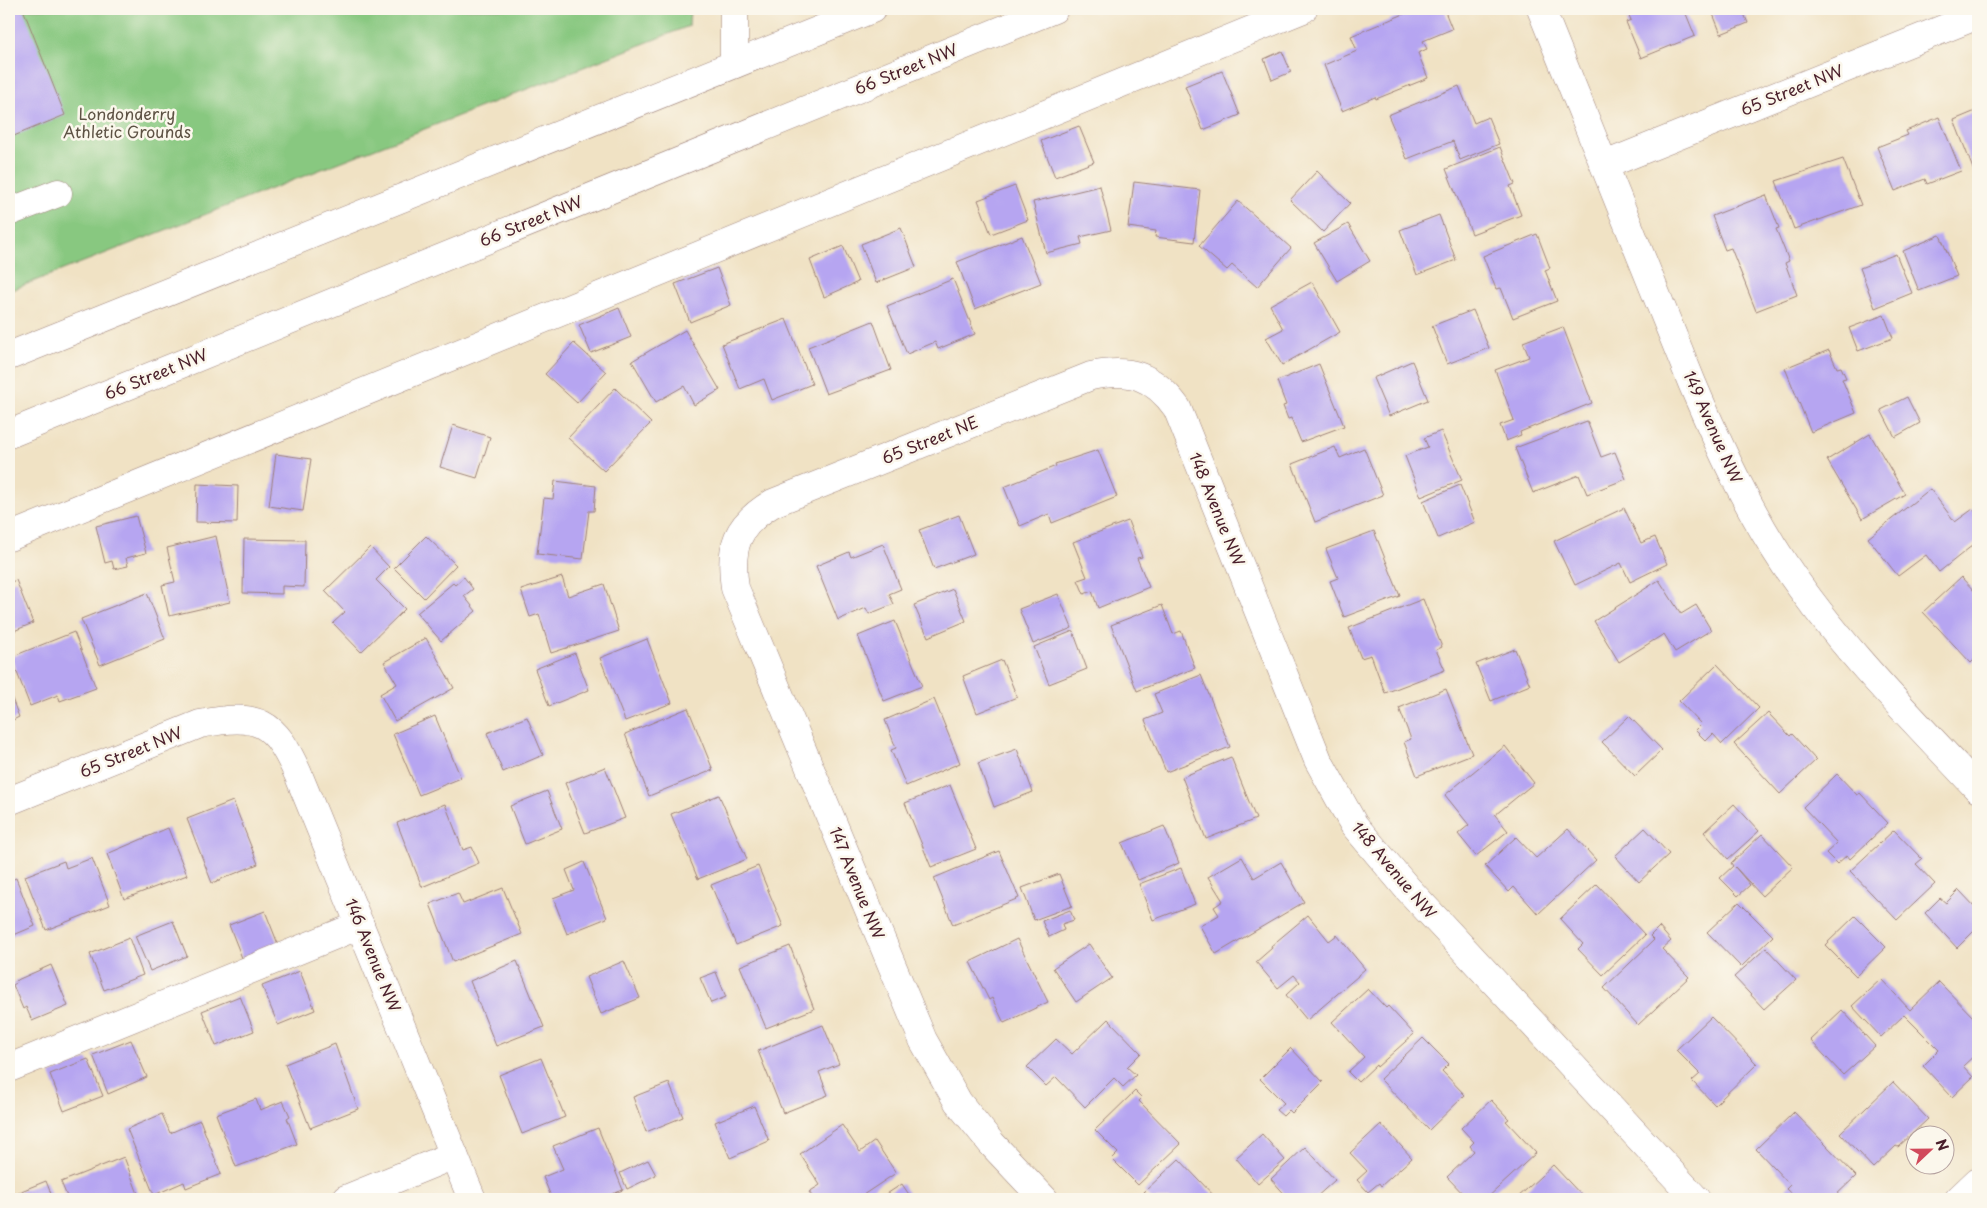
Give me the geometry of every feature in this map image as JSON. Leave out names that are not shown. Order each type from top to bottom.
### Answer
[{"type":"street","points":[[734,9],[734,64]]},
{"type":"street","points":[[9,356],[872,9]]},
{"type":"street","name":"66 Street NW","points":[[9,434],[1054,9]]},
{"type":"street","points":[[9,537],[1303,9]]},
{"type":"street","name":"149 Avenue NW","points":[[1541,9],[1692,383],[1718,444],[1752,511],[1786,565],[1861,664],[1978,789]]},
{"type":"street","name":"65 Street NW","points":[[1605,165],[1978,15]]},
{"type":"street","points":[[9,212],[58,193]]},
{"type":"street","name":"65 Street NE","points":[[737,537],[749,521],[761,510],[773,503],[1091,376],[1110,372],[1137,374]]},
{"type":"street","name":"148 Avenue NW","points":[[1137,374],[1167,394],[1177,408],[1318,760],[1354,825],[1407,888],[1696,1199]]},
{"type":"street","name":"147 Avenue NW","points":[[737,537],[732,555],[735,588],[923,1040],[958,1102],[992,1144],[1044,1199]]},
{"type":"street","name":"65 Street NW","points":[[9,801],[200,724],[222,720],[258,721]]},
{"type":"street","name":"146 Avenue NW","points":[[258,721],[274,733],[287,750],[472,1199]]},
{"type":"street","points":[[9,1068],[360,925]]},
{"type":"street","points":[[346,1199],[454,1155]]},
{"type":"street","points":[[1959,1199],[1978,1181]]},
{"type":"green space","name":"Londonderry Athletic Grounds","points":[[9,9],[690,9],[689,26],[9,291]]},
{"type":"building","points":[[9,9],[23,9],[65,115],[9,138]]},
{"type":"building","points":[[1402,9],[1444,9],[1452,29],[1423,41],[1427,49],[1418,53],[1428,78],[1342,111],[1324,65],[1357,51],[1351,36],[1404,14]]},
{"type":"building","points":[[1626,9],[1684,9],[1695,36],[1641,58],[1626,22],[1631,20]]},
{"type":"building","points":[[1711,9],[1742,9],[1748,23],[1721,34]]},
{"type":"building","points":[[1282,51],[1291,72],[1272,80],[1264,59]]},
{"type":"building","points":[[1222,71],[1240,115],[1203,130],[1185,86]]},
{"type":"building","points":[[1459,86],[1474,123],[1488,117],[1499,144],[1460,160],[1453,141],[1407,159],[1388,115]]},
{"type":"building","points":[[1978,110],[1978,173],[1975,174],[1954,120]]},
{"type":"building","points":[[1939,117],[1961,171],[1927,184],[1925,179],[1895,191],[1877,147],[1908,135],[1906,131]]},
{"type":"building","points":[[1079,126],[1094,162],[1055,177],[1041,141]]},
{"type":"building","points":[[1500,147],[1515,184],[1510,186],[1521,215],[1472,234],[1446,169]]},
{"type":"building","points":[[1843,159],[1861,205],[1794,229],[1776,181]]},
{"type":"building","points":[[1317,171],[1350,203],[1323,232],[1290,200]]},
{"type":"building","points":[[1134,182],[1200,190],[1194,242],[1155,237],[1156,231],[1128,227]]},
{"type":"building","points":[[1015,186],[1028,220],[991,234],[978,200]]},
{"type":"building","points":[[1100,186],[1111,230],[1080,237],[1082,244],[1046,253],[1033,202]]},
{"type":"building","points":[[1766,195],[1779,228],[1776,229],[1789,261],[1785,263],[1797,295],[1756,311],[1731,248],[1725,250],[1712,216]]},
{"type":"building","points":[[1238,201],[1291,248],[1257,287],[1232,265],[1227,270],[1199,246]]},
{"type":"building","points":[[1439,215],[1456,260],[1417,275],[1400,230]]},
{"type":"building","points":[[1348,224],[1370,261],[1337,281],[1314,243]]},
{"type":"building","points":[[901,228],[916,267],[876,283],[861,244]]},
{"type":"building","points":[[1537,234],[1550,268],[1545,270],[1557,301],[1513,318],[1501,288],[1496,289],[1483,256]]},
{"type":"building","points":[[1940,235],[1957,276],[1919,291],[1903,251]]},
{"type":"building","points":[[1022,236],[1041,283],[975,309],[957,262]]},
{"type":"building","points":[[843,246],[858,282],[824,297],[810,260]]},
{"type":"building","points":[[1896,254],[1912,293],[1875,308],[1860,268]]},
{"type":"building","points":[[717,268],[731,305],[690,322],[675,284]]},
{"type":"building","points":[[953,279],[975,334],[938,349],[935,342],[907,354],[887,306]]},
{"type":"building","points":[[1312,282],[1340,332],[1282,365],[1266,338],[1283,329],[1270,305]]},
{"type":"building","points":[[619,308],[631,337],[591,353],[579,325]]},
{"type":"building","points":[[1473,310],[1489,348],[1447,364],[1432,326]]},
{"type":"building","points":[[1884,315],[1893,338],[1858,351],[1849,328]]},
{"type":"building","points":[[786,319],[812,384],[772,400],[764,379],[740,389],[722,344]]},
{"type":"building","points":[[873,321],[891,370],[826,394],[808,347]]},
{"type":"building","points":[[1563,327],[1592,403],[1520,432],[1521,435],[1506,441],[1500,425],[1514,420],[1495,370],[1529,357],[1523,342]]},
{"type":"building","points":[[685,330],[720,390],[694,405],[684,386],[656,402],[632,361]]},
{"type":"building","points":[[574,343],[606,372],[577,403],[545,374]]},
{"type":"building","points":[[1829,350],[1837,368],[1841,367],[1846,378],[1842,379],[1856,413],[1811,432],[1785,368]]},
{"type":"building","points":[[1412,361],[1428,400],[1389,416],[1373,378]]},
{"type":"building","points":[[1319,364],[1344,426],[1301,442],[1291,418],[1288,419],[1283,406],[1286,405],[1277,381]]},
{"type":"building","points":[[615,388],[651,423],[604,471],[568,438]]},
{"type":"building","points":[[1907,397],[1920,423],[1895,437],[1881,410]]},
{"type":"building","points":[[1587,421],[1601,457],[1615,452],[1626,479],[1587,494],[1579,475],[1533,493],[1515,448]]},
{"type":"building","points":[[453,425],[490,437],[477,478],[440,467]]},
{"type":"building","points":[[1441,431],[1462,480],[1421,497],[1405,456],[1428,447],[1424,438]]},
{"type":"building","points":[[1870,434],[1905,494],[1862,519],[1827,460]]},
{"type":"building","points":[[1335,447],[1340,458],[1364,448],[1383,495],[1315,522],[1292,464]]},
{"type":"building","points":[[1098,450],[1117,497],[1052,523],[1049,514],[1020,526],[1004,487],[1056,466],[1055,464]]},
{"type":"building","points":[[276,454],[311,459],[303,511],[269,506]]},
{"type":"building","points":[[555,481],[596,486],[594,511],[589,511],[583,559],[537,554],[544,498],[553,499]]},
{"type":"building","points":[[197,484],[238,486],[237,523],[196,522]]},
{"type":"building","points":[[1460,485],[1475,522],[1438,538],[1423,501]]},
{"type":"building","points":[[1930,489],[1955,522],[1973,509],[1978,515],[1978,541],[1939,572],[1926,555],[1898,576],[1868,538]]},
{"type":"building","points":[[1624,508],[1641,543],[1655,537],[1667,564],[1630,582],[1621,563],[1575,585],[1554,541]]},
{"type":"building","points":[[959,515],[974,554],[934,569],[919,530]]},
{"type":"building","points":[[136,516],[146,553],[126,558],[128,566],[114,569],[112,561],[105,563],[96,526]]},
{"type":"building","points":[[1128,521],[1142,557],[1137,558],[1149,587],[1098,608],[1092,591],[1084,594],[1078,580],[1087,577],[1073,542]]},
{"type":"building","points":[[1374,531],[1400,596],[1344,617],[1330,581],[1338,578],[1326,549]]},
{"type":"building","points":[[216,536],[230,602],[169,616],[162,585],[175,582],[167,548]]},
{"type":"building","points":[[426,536],[456,565],[424,598],[394,568]]},
{"type":"building","points":[[244,539],[305,540],[304,587],[282,586],[282,594],[243,593]]},
{"type":"building","points":[[883,544],[901,589],[889,594],[894,604],[869,614],[866,608],[838,620],[816,566],[849,552],[851,557]]},
{"type":"building","points":[[370,547],[389,567],[376,580],[405,609],[361,652],[333,623],[345,612],[325,591]]},
{"type":"building","points":[[464,577],[473,589],[464,596],[476,611],[441,641],[417,613],[453,583],[455,585]]},
{"type":"building","points":[[562,577],[568,596],[604,584],[619,631],[551,653],[539,614],[530,617],[521,590]]},
{"type":"building","points":[[1961,577],[1978,595],[1978,656],[1971,663],[1923,612]]},
{"type":"building","points":[[16,580],[33,623],[9,633],[9,583]]},
{"type":"building","points":[[1659,580],[1681,614],[1696,605],[1711,630],[1675,652],[1664,634],[1619,662],[1594,621]]},
{"type":"building","points":[[953,589],[966,621],[928,637],[914,605]]},
{"type":"building","points":[[147,593],[165,639],[100,665],[81,619]]},
{"type":"building","points":[[1058,594],[1072,628],[1033,644],[1019,609]]},
{"type":"building","points":[[1423,599],[1442,647],[1436,650],[1445,670],[1385,693],[1371,655],[1361,658],[1349,628]]},
{"type":"building","points":[[1162,605],[1173,634],[1181,631],[1195,668],[1137,691],[1111,625]]},
{"type":"building","points":[[895,621],[922,686],[884,701],[858,636]]},
{"type":"building","points":[[1073,631],[1087,669],[1049,684],[1034,647]]},
{"type":"building","points":[[74,632],[96,688],[60,701],[58,695],[30,706],[11,657]]},
{"type":"building","points":[[426,638],[454,688],[395,721],[380,694],[397,684],[384,662]]},
{"type":"building","points":[[647,639],[672,703],[625,721],[600,658]]},
{"type":"building","points":[[1515,649],[1530,685],[1491,701],[1476,664]]},
{"type":"building","points":[[575,653],[589,690],[549,706],[535,669]]},
{"type":"building","points":[[1002,660],[1017,697],[977,713],[963,676]]},
{"type":"building","points":[[1717,664],[1759,708],[1722,744],[1713,734],[1706,741],[1695,730],[1701,724],[1679,701]]},
{"type":"building","points":[[1201,675],[1230,747],[1166,772],[1145,720],[1162,713],[1154,694]]},
{"type":"building","points":[[1446,689],[1472,754],[1417,776],[1404,742],[1411,739],[1399,708]]},
{"type":"building","points":[[9,691],[19,717],[9,722]]},
{"type":"building","points":[[934,699],[960,763],[906,786],[891,750],[896,748],[885,720]]},
{"type":"building","points":[[688,708],[713,770],[649,796],[625,734]]},
{"type":"building","points":[[1768,713],[1790,736],[1792,734],[1816,760],[1780,794],[1734,744]]},
{"type":"building","points":[[435,716],[461,778],[419,795],[393,734]]},
{"type":"building","points":[[1629,716],[1662,750],[1635,776],[1602,742]]},
{"type":"building","points":[[527,717],[543,755],[503,772],[487,733]]},
{"type":"building","points":[[1505,746],[1534,783],[1495,815],[1508,831],[1476,856],[1458,834],[1469,825],[1445,795]]},
{"type":"building","points":[[1017,749],[1033,792],[994,807],[978,763]]},
{"type":"building","points":[[1231,757],[1256,819],[1206,839],[1182,777]]},
{"type":"building","points":[[605,767],[625,818],[585,833],[565,783]]},
{"type":"building","points":[[1837,774],[1857,795],[1860,793],[1888,823],[1850,859],[1847,855],[1837,864],[1826,853],[1837,843],[1803,807]]},
{"type":"building","points":[[950,785],[976,849],[931,867],[905,803]]},
{"type":"building","points":[[547,791],[562,829],[525,844],[510,806]]},
{"type":"building","points":[[719,795],[747,859],[698,879],[671,814]]},
{"type":"building","points":[[233,801],[258,864],[212,883],[187,819]]},
{"type":"building","points":[[445,804],[463,850],[472,847],[479,863],[422,887],[397,823]]},
{"type":"building","points":[[1734,804],[1759,831],[1728,859],[1704,832]]},
{"type":"building","points":[[1164,826],[1179,863],[1138,880],[1122,843]]},
{"type":"building","points":[[168,828],[187,875],[124,899],[107,854]]},
{"type":"building","points":[[1645,828],[1669,854],[1639,882],[1615,856]]},
{"type":"building","points":[[1568,829],[1596,860],[1538,914],[1514,887],[1509,892],[1485,866],[1516,837],[1536,858]]},
{"type":"building","points":[[1894,830],[1922,859],[1916,864],[1935,884],[1897,920],[1850,871]]},
{"type":"building","points":[[1762,834],[1793,867],[1762,896],[1735,867],[1750,885],[1738,896],[1720,878],[1733,866],[1731,863]]},
{"type":"building","points":[[999,851],[1019,898],[953,925],[934,878]]},
{"type":"building","points":[[1242,857],[1254,878],[1281,862],[1304,902],[1216,954],[1200,926],[1219,915],[1214,907],[1223,901],[1208,877]]},
{"type":"building","points":[[92,858],[110,905],[46,930],[25,876],[64,861],[66,868]]},
{"type":"building","points":[[584,862],[607,918],[567,934],[553,898],[574,890],[566,870]]},
{"type":"building","points":[[758,866],[783,926],[736,945],[711,885]]},
{"type":"building","points":[[1181,868],[1195,904],[1153,920],[1139,884]]},
{"type":"building","points":[[1059,874],[1072,906],[1034,920],[1022,888]]},
{"type":"building","points":[[16,878],[35,926],[9,937],[9,881]]},
{"type":"building","points":[[1597,884],[1645,935],[1603,975],[1578,949],[1583,944],[1560,919]]},
{"type":"building","points":[[503,888],[522,934],[453,962],[430,904],[458,893],[463,904]]},
{"type":"building","points":[[1959,890],[1978,910],[1978,927],[1957,948],[1925,913],[1940,898],[1946,903]]},
{"type":"building","points":[[1739,902],[1773,936],[1741,967],[1707,932]]},
{"type":"building","points":[[1070,910],[1074,920],[1062,924],[1064,930],[1049,937],[1042,921]]},
{"type":"building","points":[[265,911],[278,944],[242,958],[229,925]]},
{"type":"building","points":[[1308,915],[1329,941],[1337,935],[1365,969],[1307,1020],[1286,995],[1300,982],[1294,975],[1278,988],[1256,962],[1272,948],[1271,946]]},
{"type":"building","points":[[1855,916],[1886,947],[1856,976],[1825,945]]},
{"type":"building","points":[[173,921],[187,956],[150,971],[135,936]]},
{"type":"building","points":[[1659,927],[1671,941],[1662,949],[1689,977],[1638,1025],[1604,988],[1654,940],[1650,936]]},
{"type":"building","points":[[129,938],[143,975],[104,990],[90,954]]},
{"type":"building","points":[[1017,939],[1048,1002],[1004,1023],[992,998],[989,1000],[970,962]]},
{"type":"building","points":[[1089,944],[1112,978],[1076,1002],[1053,968]]},
{"type":"building","points":[[790,946],[814,1009],[766,1028],[740,966]]},
{"type":"building","points":[[1766,948],[1796,980],[1764,1009],[1734,977]]},
{"type":"building","points":[[517,961],[544,1027],[496,1046],[470,981]]},
{"type":"building","points":[[624,961],[640,998],[601,1014],[586,977]]},
{"type":"building","points":[[51,965],[68,1006],[32,1021],[26,1007],[23,1009],[13,985],[16,983],[15,981]]},
{"type":"building","points":[[300,971],[315,1010],[278,1025],[262,986]]},
{"type":"building","points":[[716,972],[726,997],[711,1003],[700,978]]},
{"type":"building","points":[[1881,979],[1910,1010],[1939,982],[1978,1022],[1978,1052],[1963,1066],[1973,1077],[1952,1097],[1923,1066],[1939,1050],[1904,1015],[1881,1037],[1852,1006]]},
{"type":"building","points":[[1368,989],[1386,1008],[1388,1006],[1414,1034],[1358,1082],[1348,1072],[1364,1057],[1332,1022]]},
{"type":"building","points":[[240,996],[254,1031],[216,1046],[202,1011]]},
{"type":"building","points":[[1842,1010],[1875,1046],[1843,1075],[1810,1040]]},
{"type":"building","points":[[1711,1017],[1757,1064],[1715,1105],[1692,1081],[1700,1074],[1676,1050]]},
{"type":"building","points":[[1108,1019],[1141,1053],[1127,1067],[1136,1075],[1123,1087],[1114,1078],[1085,1107],[1056,1077],[1046,1086],[1027,1067],[1056,1039],[1072,1054]]},
{"type":"building","points":[[823,1025],[839,1064],[819,1072],[828,1095],[783,1113],[758,1051]]},
{"type":"building","points":[[1423,1038],[1449,1064],[1442,1071],[1465,1095],[1429,1130],[1380,1079]]},
{"type":"building","points":[[131,1040],[147,1077],[108,1094],[93,1055]]},
{"type":"building","points":[[335,1044],[358,1109],[310,1128],[285,1064]]},
{"type":"building","points":[[1291,1048],[1323,1082],[1292,1113],[1289,1110],[1283,1116],[1276,1110],[1284,1103],[1260,1079]]},
{"type":"building","points":[[541,1058],[565,1117],[522,1134],[499,1075]]},
{"type":"building","points":[[88,1059],[103,1096],[64,1111],[50,1074]]},
{"type":"building","points":[[1893,1082],[1928,1119],[1920,1126],[1904,1126],[1904,1141],[1898,1147],[1896,1146],[1873,1168],[1840,1133]]},
{"type":"building","points":[[669,1083],[683,1117],[646,1132],[633,1097]]},
{"type":"building","points":[[1135,1091],[1142,1098],[1139,1101],[1181,1144],[1138,1185],[1112,1159],[1118,1153],[1095,1130]]},
{"type":"building","points":[[256,1099],[260,1110],[283,1101],[290,1116],[287,1118],[297,1144],[236,1167],[216,1114]]},
{"type":"building","points":[[1491,1100],[1509,1119],[1506,1121],[1536,1153],[1486,1199],[1468,1199],[1447,1177],[1474,1151],[1470,1146],[1474,1142],[1461,1128]]},
{"type":"building","points":[[754,1106],[769,1141],[730,1158],[715,1122]]},
{"type":"building","points":[[1794,1112],[1856,1176],[1832,1199],[1797,1199],[1786,1189],[1790,1185],[1756,1149]]},
{"type":"building","points":[[162,1114],[170,1133],[200,1120],[221,1174],[186,1188],[184,1182],[154,1195],[127,1129]]},
{"type":"building","points":[[1381,1124],[1412,1158],[1381,1186],[1379,1183],[1368,1192],[1357,1180],[1367,1171],[1350,1153]]},
{"type":"building","points":[[842,1125],[860,1152],[875,1141],[896,1173],[857,1199],[814,1199],[809,1192],[820,1185],[800,1154]]},
{"type":"building","points":[[598,1128],[623,1190],[599,1199],[552,1199],[543,1177],[563,1169],[553,1146]]},
{"type":"building","points":[[1262,1134],[1285,1160],[1258,1184],[1236,1158]]},
{"type":"building","points":[[1305,1147],[1335,1180],[1314,1199],[1289,1199],[1271,1179]]},
{"type":"building","points":[[124,1157],[140,1199],[68,1199],[61,1182]]},
{"type":"building","points":[[1179,1159],[1217,1199],[1152,1199],[1144,1192]]},
{"type":"building","points":[[648,1160],[656,1175],[627,1189],[620,1173]]},
{"type":"building","points":[[1553,1165],[1585,1199],[1516,1199]]},
{"type":"building","points":[[46,1181],[53,1199],[9,1199],[9,1196]]},
{"type":"building","points":[[902,1184],[912,1199],[879,1199]]}]
